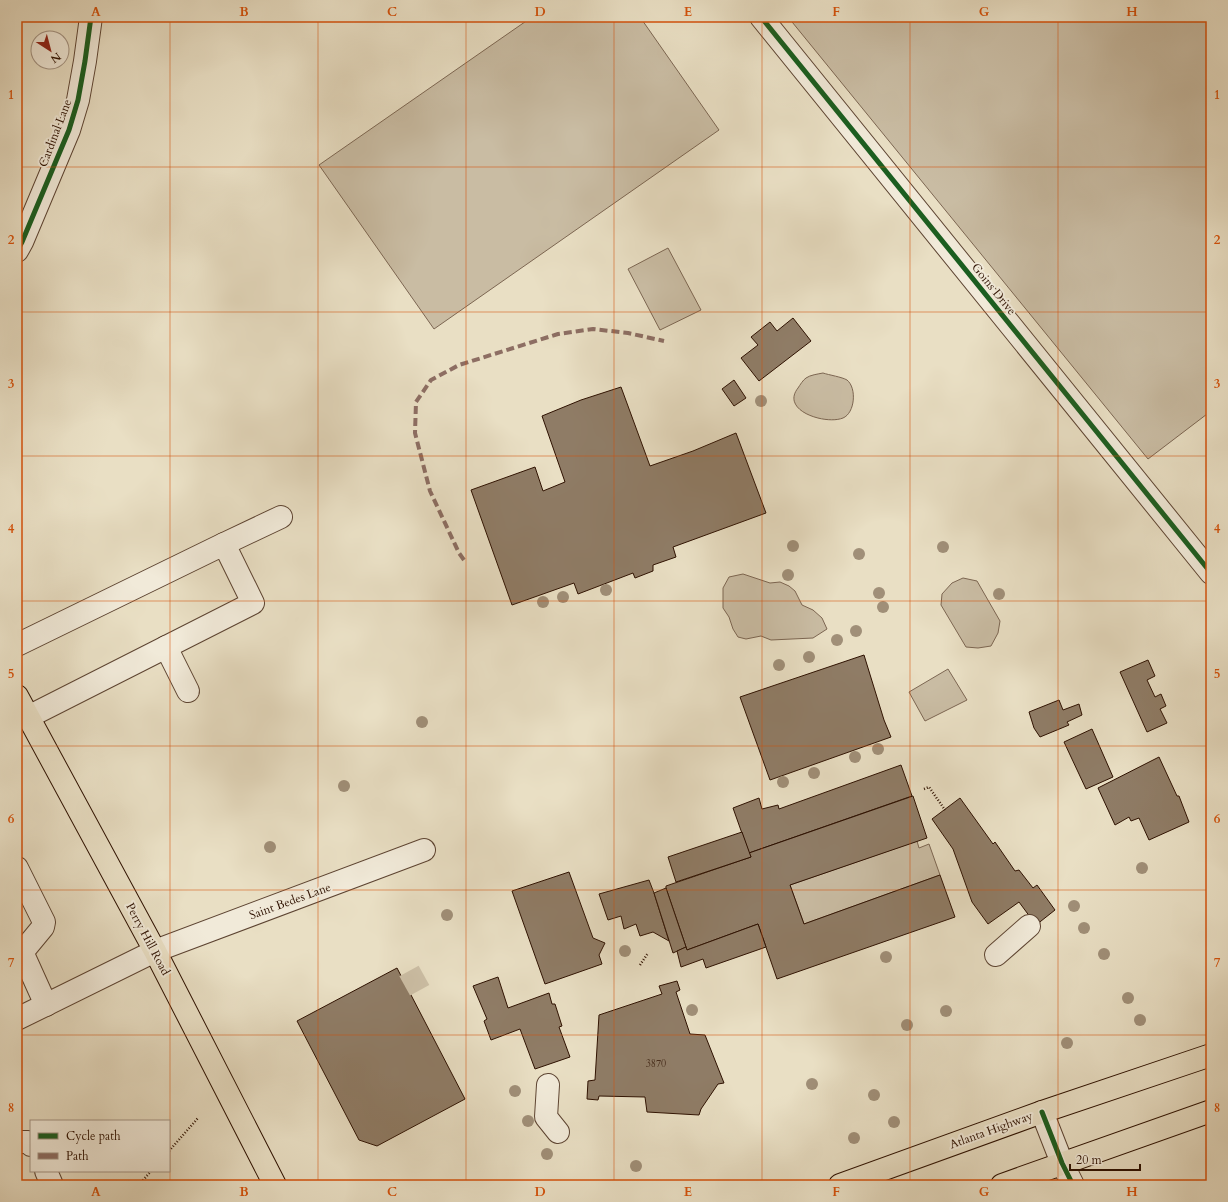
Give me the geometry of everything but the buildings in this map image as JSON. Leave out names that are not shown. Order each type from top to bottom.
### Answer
[{"type":"main road","name":"Perry Hill Road","points":[[17,696],[155,951],[275,1185]]},
{"type":"main road","name":"Atlanta Highway","points":[[840,1185],[1042,1112],[1211,1055]]},
{"type":"main road","points":[[1002,1185],[1211,1111]]},
{"type":"street","name":"Cardinal Lane","points":[[17,251],[69,130],[78,100],[91,17]]},
{"type":"street","name":"Goins Drive","points":[[761,17],[1211,573]]},
{"type":"street","points":[[17,645],[281,517]]},
{"type":"street","points":[[28,717],[253,603],[224,544]]},
{"type":"street","points":[[166,647],[188,691]]},
{"type":"street","name":"Saint Bedes Lane","points":[[17,1019],[155,951],[424,850]]},
{"type":"street","points":[[17,868],[44,922],[43,927],[24,950],[23,954],[46,1005]]},
{"type":"street","points":[[996,955],[1029,926]]},
{"type":"street","points":[[548,1085],[546,1117],[558,1132]]},
{"type":"street","points":[[1042,1112],[1062,1163],[1073,1185]]},
{"type":"street","points":[[17,1142],[28,1142],[30,1144]]},
{"type":"street","points":[[46,1172],[52,1185]]},
{"type":"path","points":[[924,789],[929,787],[945,810]]},
{"type":"path","points":[[640,965],[648,953]]},
{"type":"path","points":[[170,1150],[198,1118]]},
{"type":"path","points":[[139,1185],[151,1172]]},
{"type":"shaded area","points":[[532,17],[640,17],[719,130],[434,329],[319,165]]},
{"type":"shaded area","points":[[788,17],[1211,17],[1211,411],[1148,459]]},
{"type":"shaded area","points":[[668,248],[701,310],[660,330],[628,269]]},
{"type":"shaded area","points":[[823,373],[845,379],[850,384],[853,394],[852,406],[847,415],[843,418],[826,420],[817,418],[807,414],[795,403],[794,396],[804,380],[810,376]]},
{"type":"shaded area","points":[[743,574],[770,583],[780,582],[789,586],[795,591],[802,605],[813,610],[822,618],[827,629],[813,638],[771,640],[761,636],[746,639],[738,637],[723,608],[723,588],[729,577]]},
{"type":"shaded area","points":[[963,578],[977,581],[1000,621],[998,633],[991,646],[978,648],[966,647],[941,605],[942,594],[952,583]]},
{"type":"shaded area","points":[[948,669],[967,700],[925,721],[909,692]]},
{"type":"shaded area","points":[[917,841],[919,848],[929,844],[940,875],[804,924],[790,885]]},
{"type":"tunnel","points":[[409,971],[424,998]]},
{"type":"marked path","points":[[464,560],[459,553],[430,491],[415,433],[416,402],[431,380],[459,365],[558,334],[593,329],[628,333],[664,341]]},
{"type":"cycle path","points":[[17,251],[69,130],[78,100],[91,17]]},
{"type":"cycle path","points":[[761,17],[1211,573]]},
{"type":"cycle path","points":[[1042,1112],[1062,1163],[1073,1185]]}]
